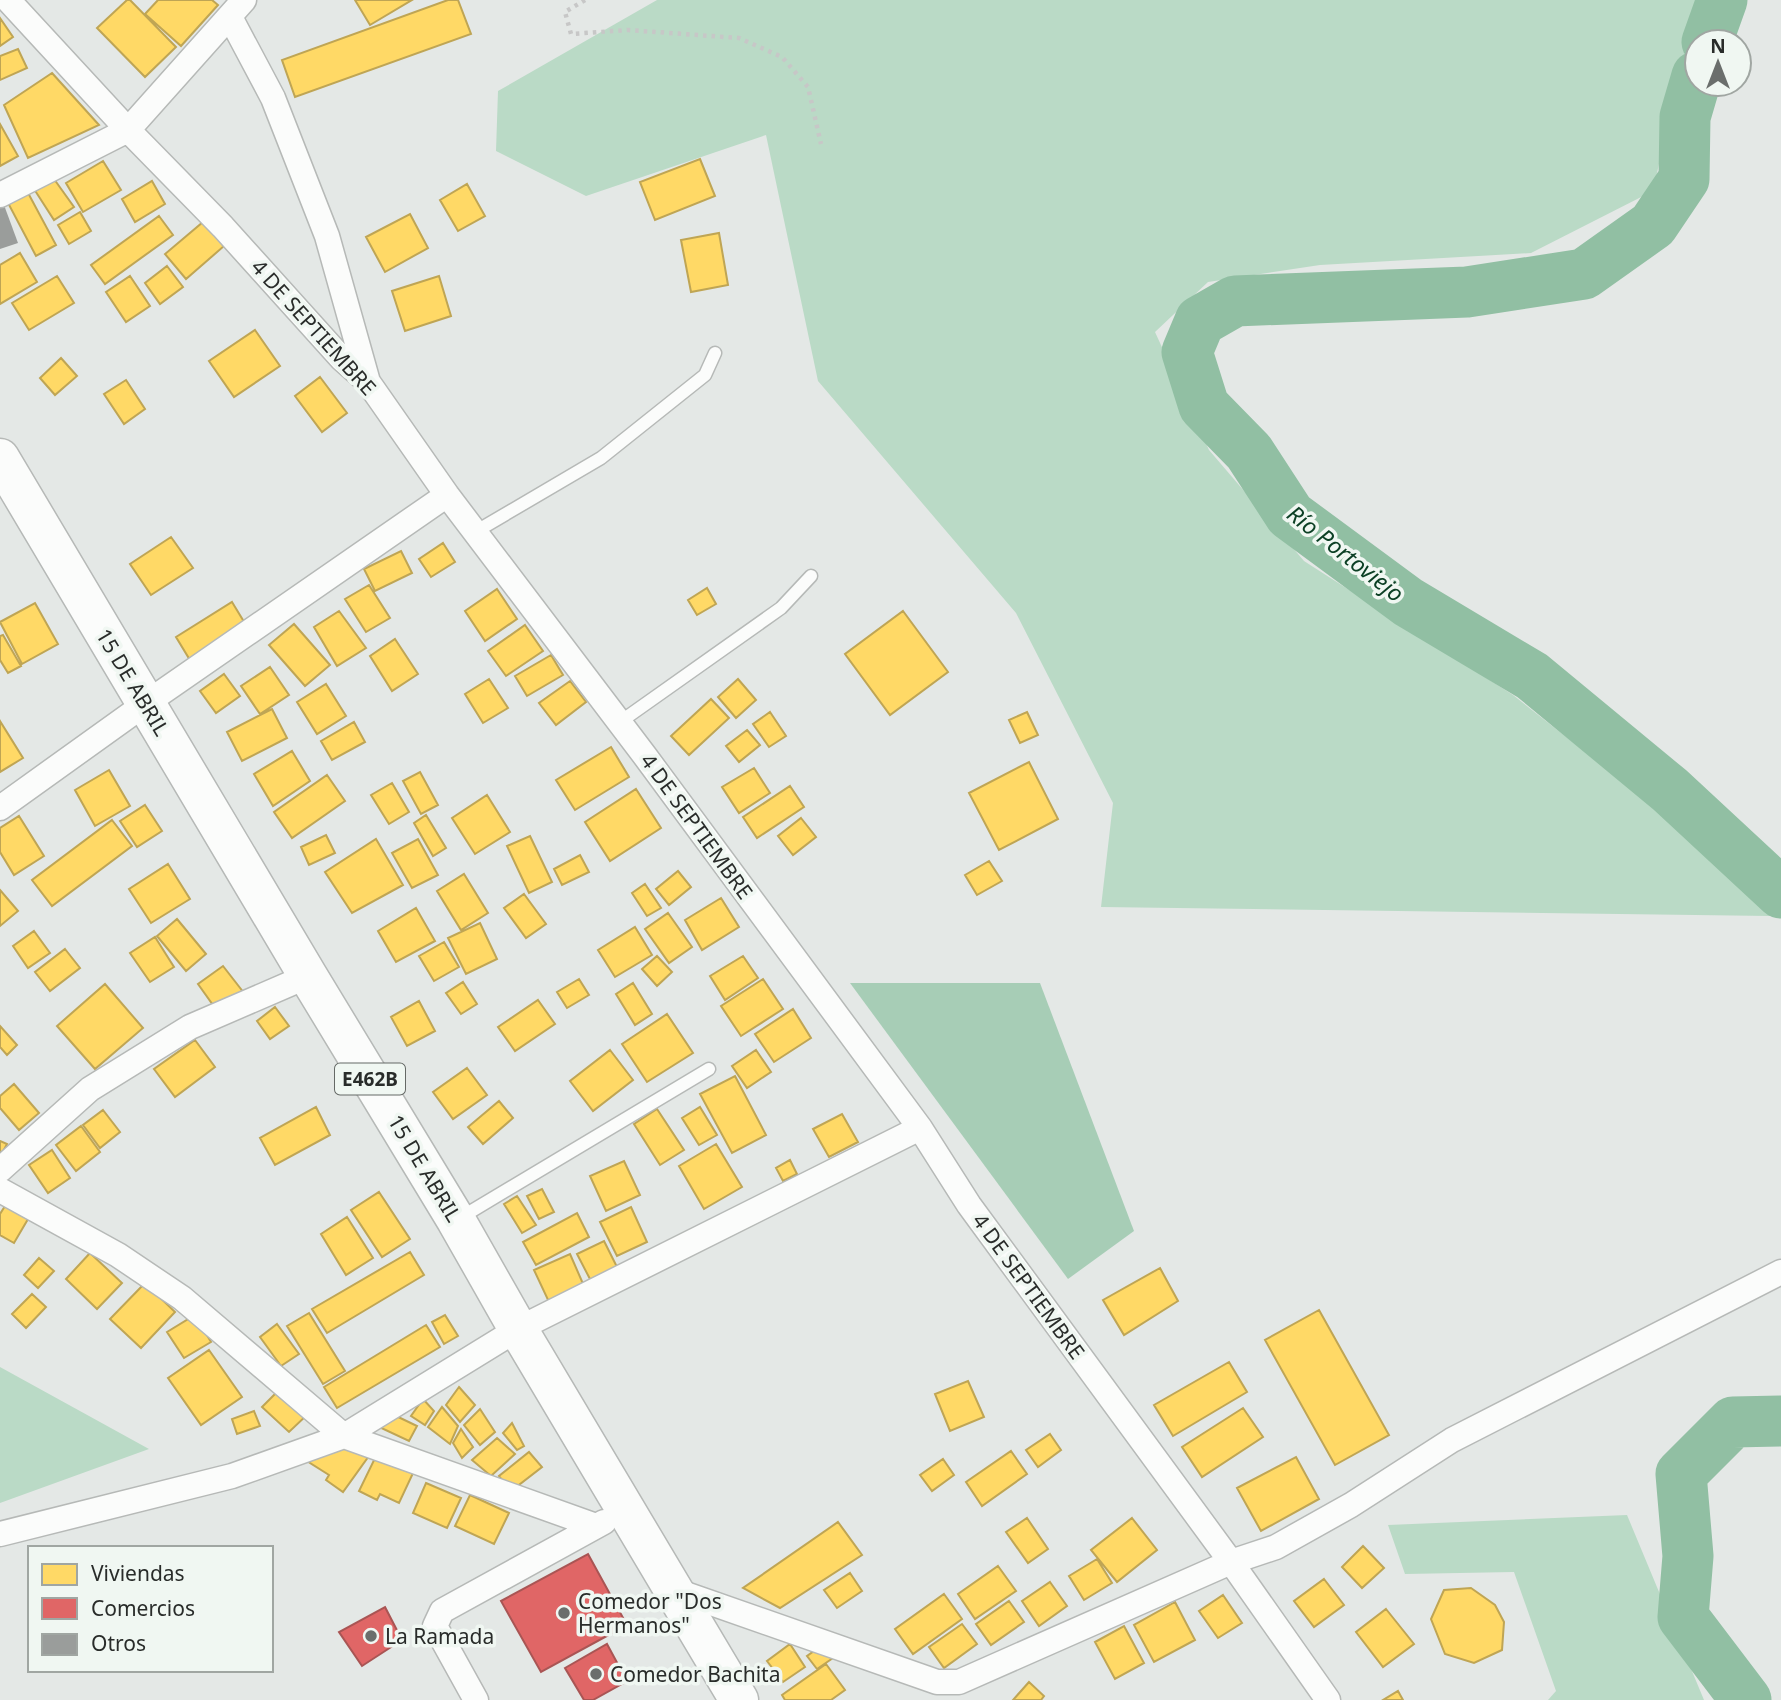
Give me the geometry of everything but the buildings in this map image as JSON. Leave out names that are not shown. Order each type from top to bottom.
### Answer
[{"type":"main road","name":"15 DE ABRIL","points":[[0,458],[456,1220],[518,1329],[611,1518],[674,1590],[739,1700]]},
{"type":"street","name":"4 DE SEPTIEMBRE","points":[[8,0],[128,131],[223,227],[342,359],[368,382],[447,495],[620,722],[920,1128],[969,1205],[1231,1562],[1328,1700]]},
{"type":"street","points":[[0,195],[128,131],[237,8],[327,236],[368,382]]},
{"type":"street","points":[[0,808],[447,495]]},
{"type":"street","points":[[0,1170],[90,1089],[190,1027],[308,976]]},
{"type":"street","points":[[0,1534],[232,1476],[344,1436],[518,1329],[920,1128]]},
{"type":"street","points":[[0,1190],[118,1255],[182,1298],[344,1436],[611,1518]]},
{"type":"street","points":[[674,1590],[937,1682],[959,1682],[1231,1562],[1276,1547],[1351,1505],[1452,1440],[1781,1272]]},
{"type":"street","points":[[476,1700],[435,1626],[442,1611],[611,1518]]},
{"type":"lane","points":[[475,532],[601,458],[705,375],[715,353]]},
{"type":"lane","points":[[620,722],[781,608],[811,576]]},
{"type":"lane","points":[[456,1220],[709,1069]]},
{"type":"path","points":[[585,0],[565,12],[571,34],[628,30],[739,38],[782,57],[808,87],[821,144]]},
{"type":"green space","points":[[657,0],[1699,0],[1691,28],[1683,28],[1683,58],[1653,191],[1531,253],[1320,265],[1208,282],[1155,332],[1209,450],[1304,561],[1513,695],[1646,800],[1771,916],[1101,907],[1113,803],[1016,613],[818,381],[766,135],[586,196],[496,151],[498,91]]},
{"type":"green space","points":[[850,983],[1040,983],[1134,1231],[1068,1279]]},
{"type":"green space","points":[[0,1367],[149,1449],[0,1503]]},
{"type":"green space","points":[[1627,1515],[1704,1700],[1548,1700],[1556,1691],[1514,1572],[1405,1574],[1388,1525]]},
{"type":"waterway","name":"Río Portoviejo","points":[[1712,28],[1722,0]]},
{"type":"waterway","name":"Río Portoviejo","points":[[1691,98],[1685,117],[1684,179],[1653,225],[1584,274],[1467,292],[1235,301],[1200,321],[1187,352],[1204,406],[1249,452],[1290,515],[1408,602],[1532,676],[1670,790],[1781,893]]},
{"type":"waterway","name":"Río Portoviejo","points":[[1746,1700],[1683,1617],[1688,1556],[1681,1474],[1733,1422],[1781,1421]]},
{"type":"place","name":"Comedor \"Dos Hermanos\"","points":[[564,1613]]},
{"type":"place","name":"La Ramada","points":[[371,1636]]},
{"type":"place","name":"Comedor Bachita","points":[[596,1674]]}]
